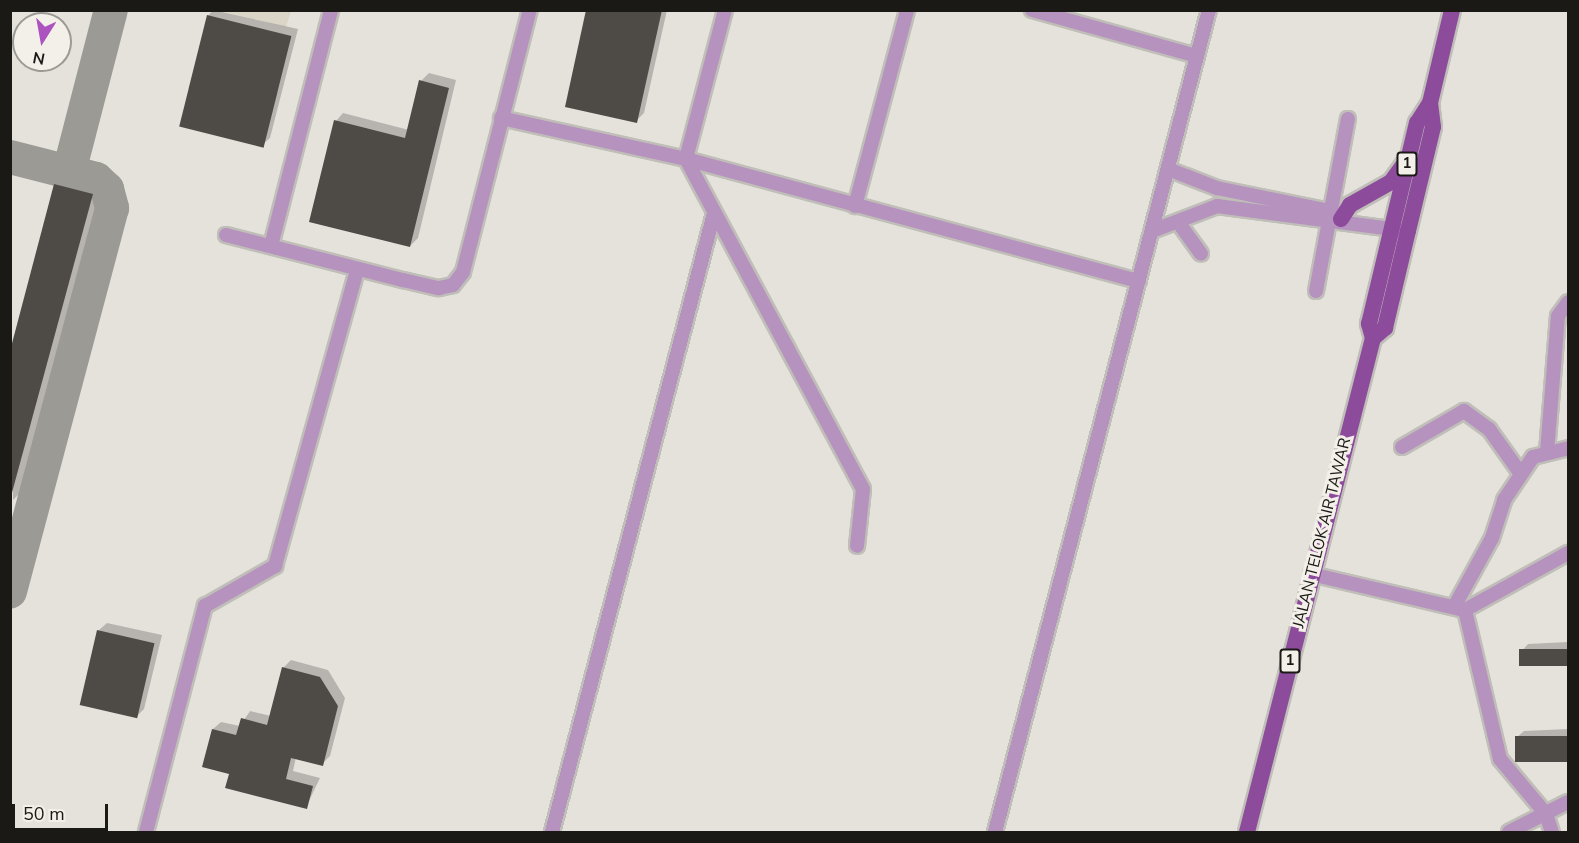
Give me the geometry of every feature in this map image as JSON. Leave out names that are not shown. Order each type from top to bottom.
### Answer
[{"type":"main road","name":"JALAN TELOK AIR TAWAR","points":[[1374,338],[1369,324],[1391,228],[1417,123],[1430,103],[1452,10]]},
{"type":"main road","name":"JALAN TELOK AIR TAWAR","points":[[1247,832],[1311,573],[1374,338],[1385,328],[1433,127],[1430,103]]},
{"type":"main road","points":[[1332,218],[1391,182],[1409,157]]},
{"type":"street","points":[[271,246],[331,10]]},
{"type":"street","points":[[226,235],[357,270],[439,288],[453,285],[463,272],[530,10]]},
{"type":"street","points":[[725,10],[686,159],[713,218],[863,489],[857,546]]},
{"type":"street","points":[[855,206],[907,10]]},
{"type":"street","points":[[1032,10],[1077,16],[1197,56]]},
{"type":"street","points":[[995,832],[1209,10]]},
{"type":"street","points":[[501,118],[686,159],[1139,281]]},
{"type":"street","points":[[1316,291],[1332,218],[1348,119]]},
{"type":"street","points":[[1168,169],[1217,188],[1332,218]]},
{"type":"street","points":[[1216,206],[1217,188]]},
{"type":"street","points":[[1152,231],[1216,206],[1332,218],[1408,231]]},
{"type":"street","points":[[552,832],[713,218]]},
{"type":"street","points":[[1178,222],[1201,254]]},
{"type":"street","points":[[146,832],[205,606],[275,566],[357,270]]},
{"type":"street","points":[[1547,452],[1558,316],[1569,302]]},
{"type":"street","points":[[1402,447],[1464,411],[1489,429],[1521,474]]},
{"type":"street","points":[[1552,832],[1546,814],[1500,759],[1460,608],[1521,474],[1533,457],[1569,448]]},
{"type":"street","points":[[1311,573],[1460,608],[1569,554]]},
{"type":"street","points":[[1509,832],[1569,802]]},
{"type":"shaded area","points":[[221,11],[291,11],[286,27]]},
{"type":"building","points":[[586,10],[662,10],[637,123],[565,107]]},
{"type":"building","points":[[207,15],[291,36],[264,148],[179,127]]},
{"type":"building","points":[[419,80],[449,88],[410,247],[309,222],[334,120],[405,138]]},
{"type":"building","points":[[54,184],[93,194],[10,500],[10,351]]},
{"type":"building","points":[[97,630],[154,643],[137,718],[80,705]]},
{"type":"building","points":[[1519,649],[1568,649],[1568,666],[1519,666]]},
{"type":"building","points":[[282,667],[320,677],[338,706],[323,766],[291,758],[286,779],[313,786],[307,809],[225,788],[229,774],[202,767],[212,729],[236,735],[241,718],[267,725]]},
{"type":"building","points":[[1515,736],[1568,736],[1568,762],[1515,762]]},
{"type":"taxiway","points":[[69,172],[111,10]]},
{"type":"taxiway","points":[[10,157],[96,179],[107,189],[112,208],[10,592]]}]
